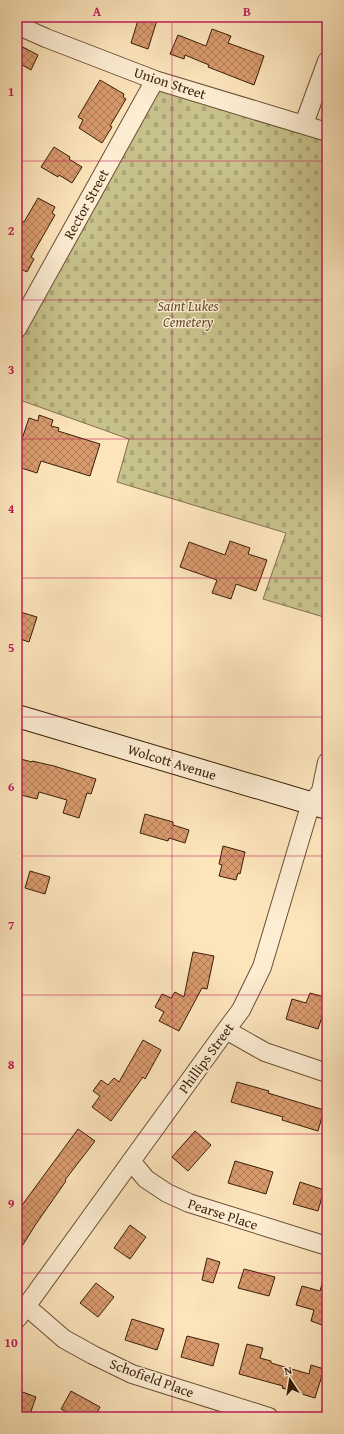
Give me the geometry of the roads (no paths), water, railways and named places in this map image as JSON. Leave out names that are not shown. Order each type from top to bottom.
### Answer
[{"type":"main road","name":"Wolcott Avenue","points":[[17,716],[320,806]]},
{"type":"street","name":"Union Street","points":[[17,25],[46,38],[156,80],[327,132]]},
{"type":"street","points":[[304,124],[327,61]]},
{"type":"street","name":"Rector Street","points":[[17,329],[156,80]]},
{"type":"street","name":"Phillips Street","points":[[22,1313],[242,1010],[262,967],[307,816],[320,806],[321,791],[327,762]]},
{"type":"street","points":[[226,1030],[265,1052],[327,1073]]},
{"type":"street","name":"Pearse Place","points":[[131,1161],[146,1179],[167,1193],[189,1203],[327,1246]]},
{"type":"street","name":"Schofield Place","points":[[22,1313],[93,1355],[132,1374],[269,1417]]},
{"type":"park label","name":"Saint Lukes Cemetery","points":[[188,314]]}]
